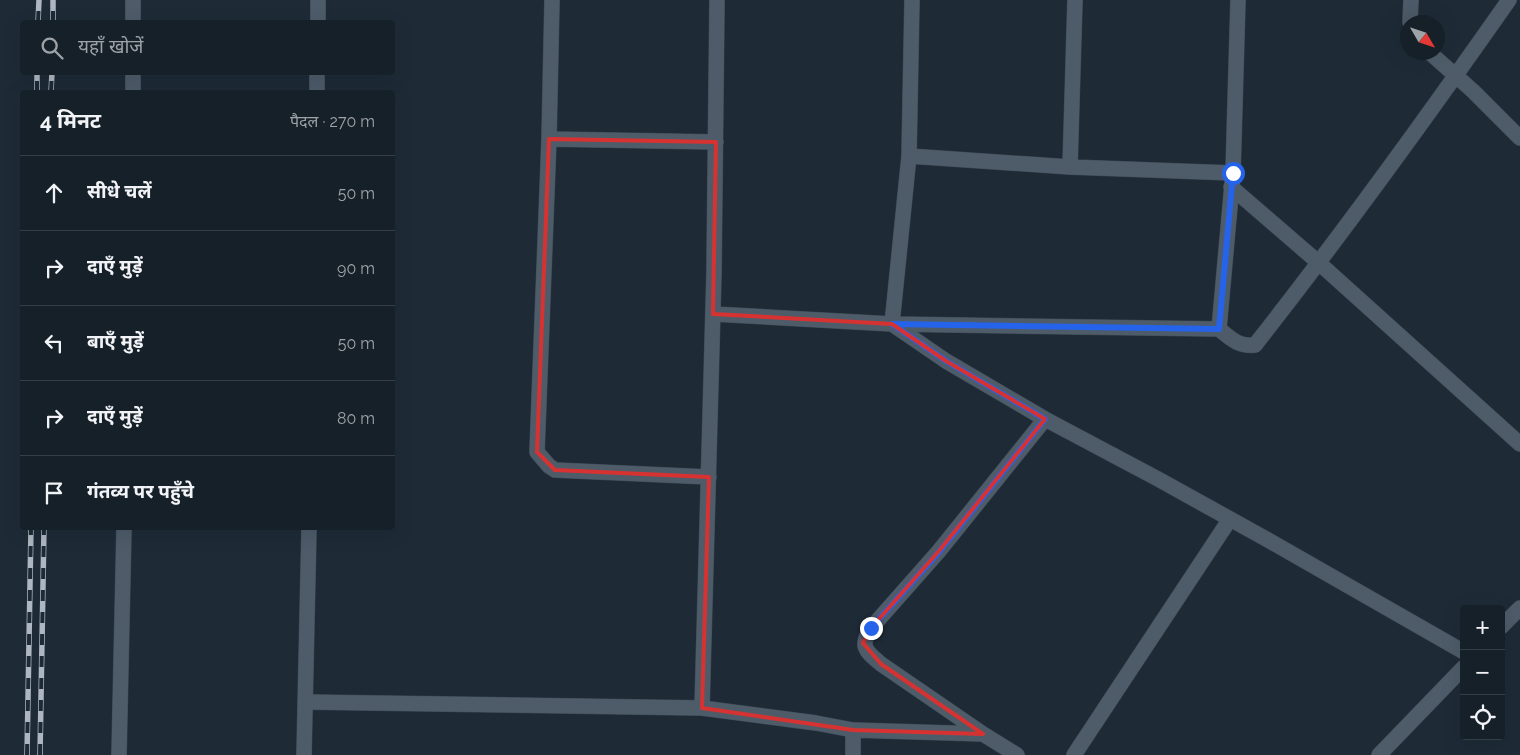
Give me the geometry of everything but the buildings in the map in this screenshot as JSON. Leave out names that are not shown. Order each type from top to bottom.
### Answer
[{"type":"street","points":[[133,0],[133,20]]},
{"type":"street","points":[[318,0],[318,20]]},
{"type":"street","points":[[552,0],[538,452],[554,470],[709,477]]},
{"type":"street","points":[[702,708],[714,314],[717,0]]},
{"type":"street","points":[[892,324],[909,156],[912,0]]},
{"type":"street","points":[[1070,167],[1075,0]]},
{"type":"street","points":[[1219,329],[1232,180],[1238,0]]},
{"type":"street","points":[[1410,15],[1411,0]]},
{"type":"street","points":[[714,314],[892,324],[1219,329],[1245,346],[1255,345],[1319,263],[1456,75],[1508,0]]},
{"type":"street","points":[[1438,60],[1520,138]]},
{"type":"street","points":[[133,75],[133,90]]},
{"type":"street","points":[[316,90],[317,75]]},
{"type":"street","points":[[549,139],[716,142]]},
{"type":"street","points":[[909,156],[1232,180],[1319,263],[1520,444]]},
{"type":"street","points":[[892,324],[946,361],[1045,419],[1230,519],[1460,650]]},
{"type":"street","points":[[1017,755],[881,664],[865,648],[864,643],[865,637],[871,628],[939,552],[1045,419]]},
{"type":"street","points":[[1074,755],[1230,519]]},
{"type":"street","points":[[119,755],[124,530]]},
{"type":"street","points":[[304,755],[309,530]]},
{"type":"street","points":[[1505,623],[1520,608]]},
{"type":"street","points":[[1379,755],[1460,671]]},
{"type":"street","points":[[306,702],[702,708],[816,723],[853,730],[983,734]]},
{"type":"street","points":[[853,730],[853,755]]},
{"type":"highlighted area","points":[[549,139],[716,142],[713,314],[892,324],[946,361],[1045,419],[939,551],[871,628],[863,643],[881,664],[983,734],[853,730],[702,708],[709,477],[555,470],[537,452]]},
{"type":"railway","points":[[38,20],[39,0]]},
{"type":"railway","points":[[53,0],[53,20]]},
{"type":"railway","points":[[37,75],[37,90]]},
{"type":"railway","points":[[51,90],[52,75]]},
{"type":"railway","points":[[27,755],[31,530]]},
{"type":"railway","points":[[40,755],[44,530]]},
{"type":"route","points":[[871,628],[939,552],[1045,419],[946,361],[892,324],[1219,329],[1233,173]]}]
